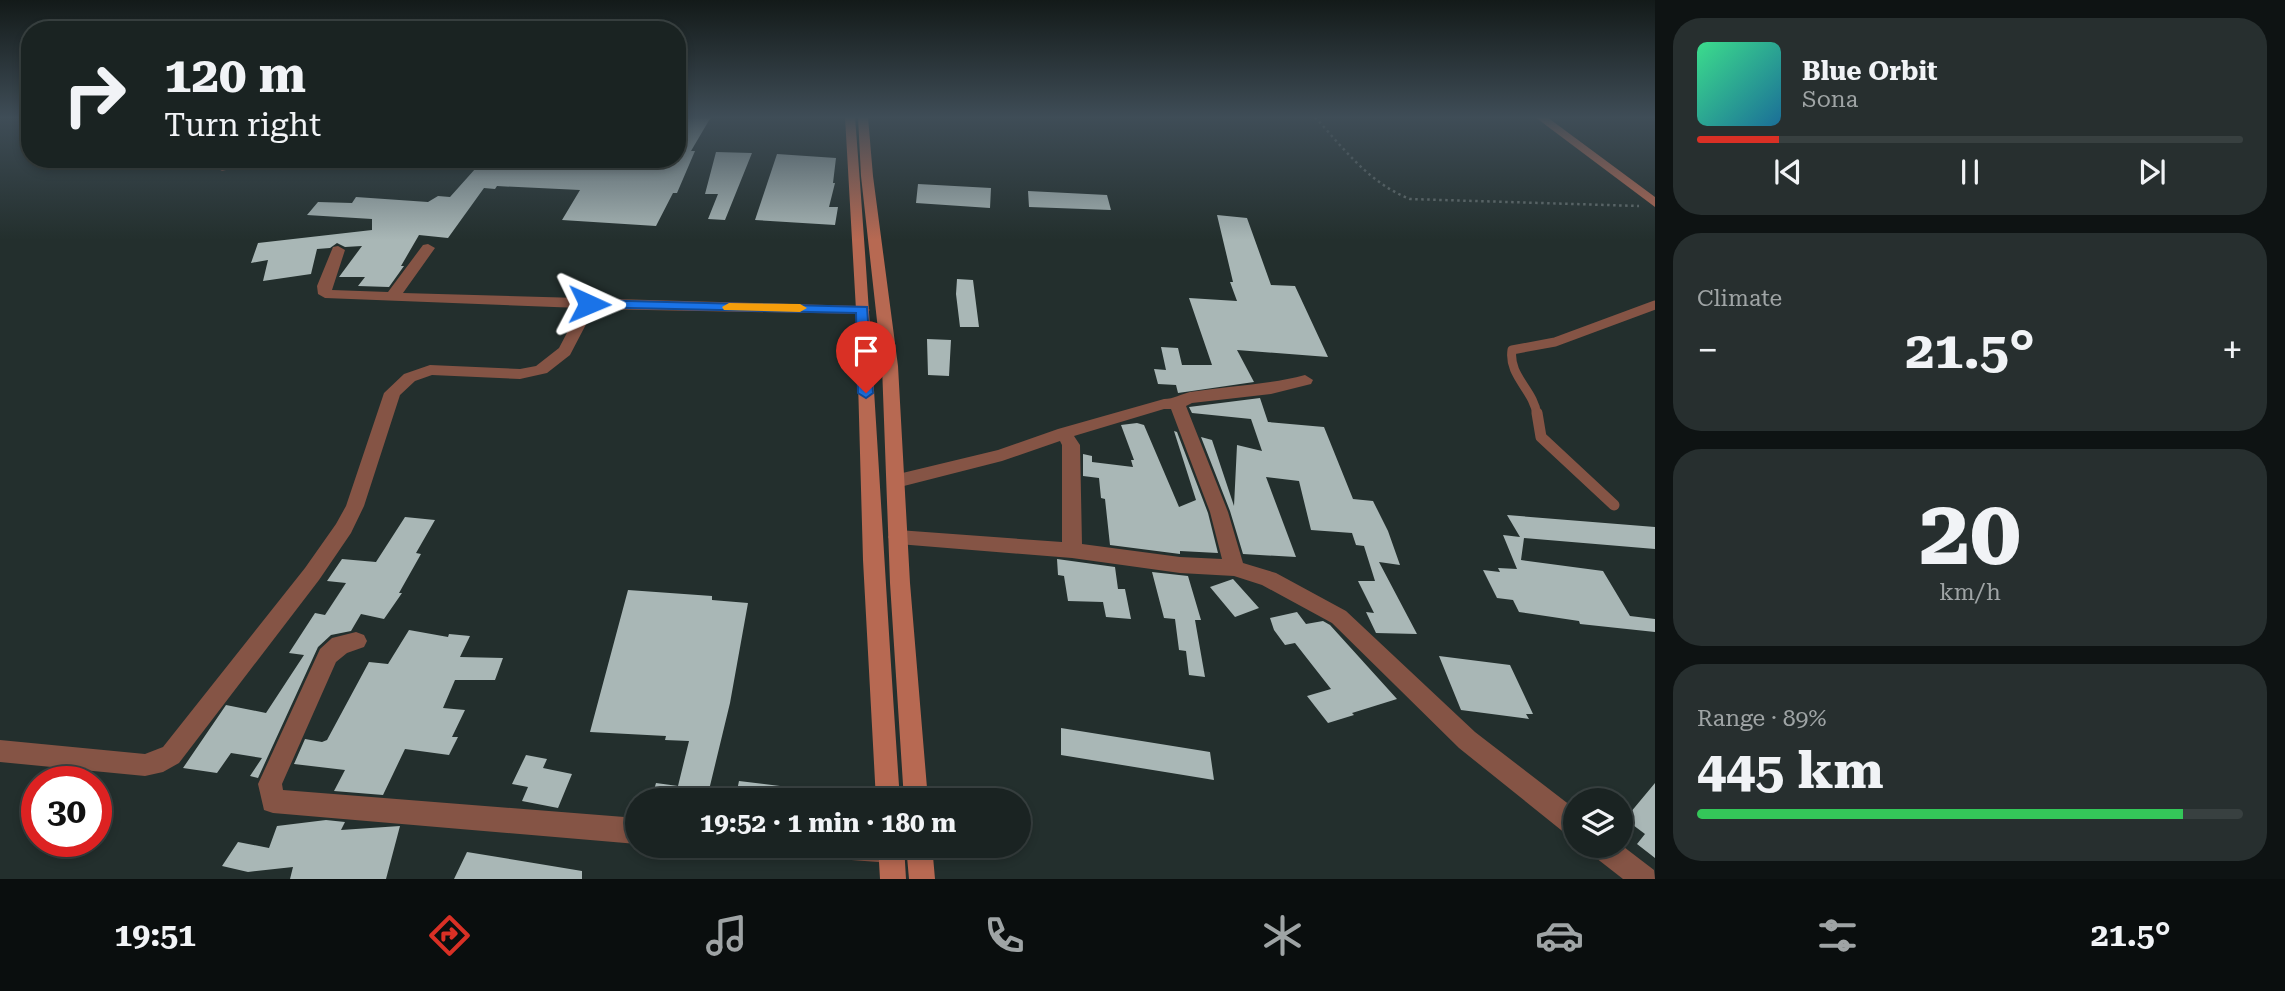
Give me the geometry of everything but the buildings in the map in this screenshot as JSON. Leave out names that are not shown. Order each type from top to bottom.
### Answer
[{"type":"main road","points":[[853,158],[887,788]]},
{"type":"main road","points":[[866,158],[890,366],[898,537],[915,788]]},
{"type":"main road","points":[[1595,158],[1655,204]]},
{"type":"main road","points":[[892,858],[893,879]]},
{"type":"main road","points":[[920,858],[922,879]]},
{"type":"street","points":[[392,297],[428,248]]},
{"type":"street","points":[[338,250],[324,286],[325,294],[589,304],[863,310]]},
{"type":"street","points":[[0,751],[145,765],[154,764],[171,755],[312,574],[344,528],[355,506],[392,393],[399,385],[408,377],[434,368],[517,375],[547,366],[566,350],[589,304]]},
{"type":"street","points":[[896,481],[1002,455],[1063,433],[1164,404],[1177,404],[1188,398],[1271,389],[1305,380]]},
{"type":"street","points":[[1177,404],[1219,512],[1234,568]]},
{"type":"street","points":[[1063,433],[1071,445],[1072,550]]},
{"type":"street","points":[[898,537],[1072,550],[1180,565],[1234,568],[1269,579],[1339,617],[1467,740],[1563,816]]},
{"type":"street","points":[[356,641],[340,645],[328,656],[270,784],[273,801],[625,830]]},
{"type":"street","points":[[1617,858],[1645,879]]},
{"type":"lane","points":[[1614,505],[1541,437],[1536,428],[1535,405],[1511,367],[1509,359],[1512,350],[1520,346],[1557,342],[1611,321],[1621,314],[1655,305]]},
{"type":"path","points":[[1354,158],[1391,193],[1410,198],[1641,206]]},
{"type":"slow traffic","points":[[729,307],[800,308]]},
{"type":"route","points":[[589,304],[863,310],[866,393]]}]
